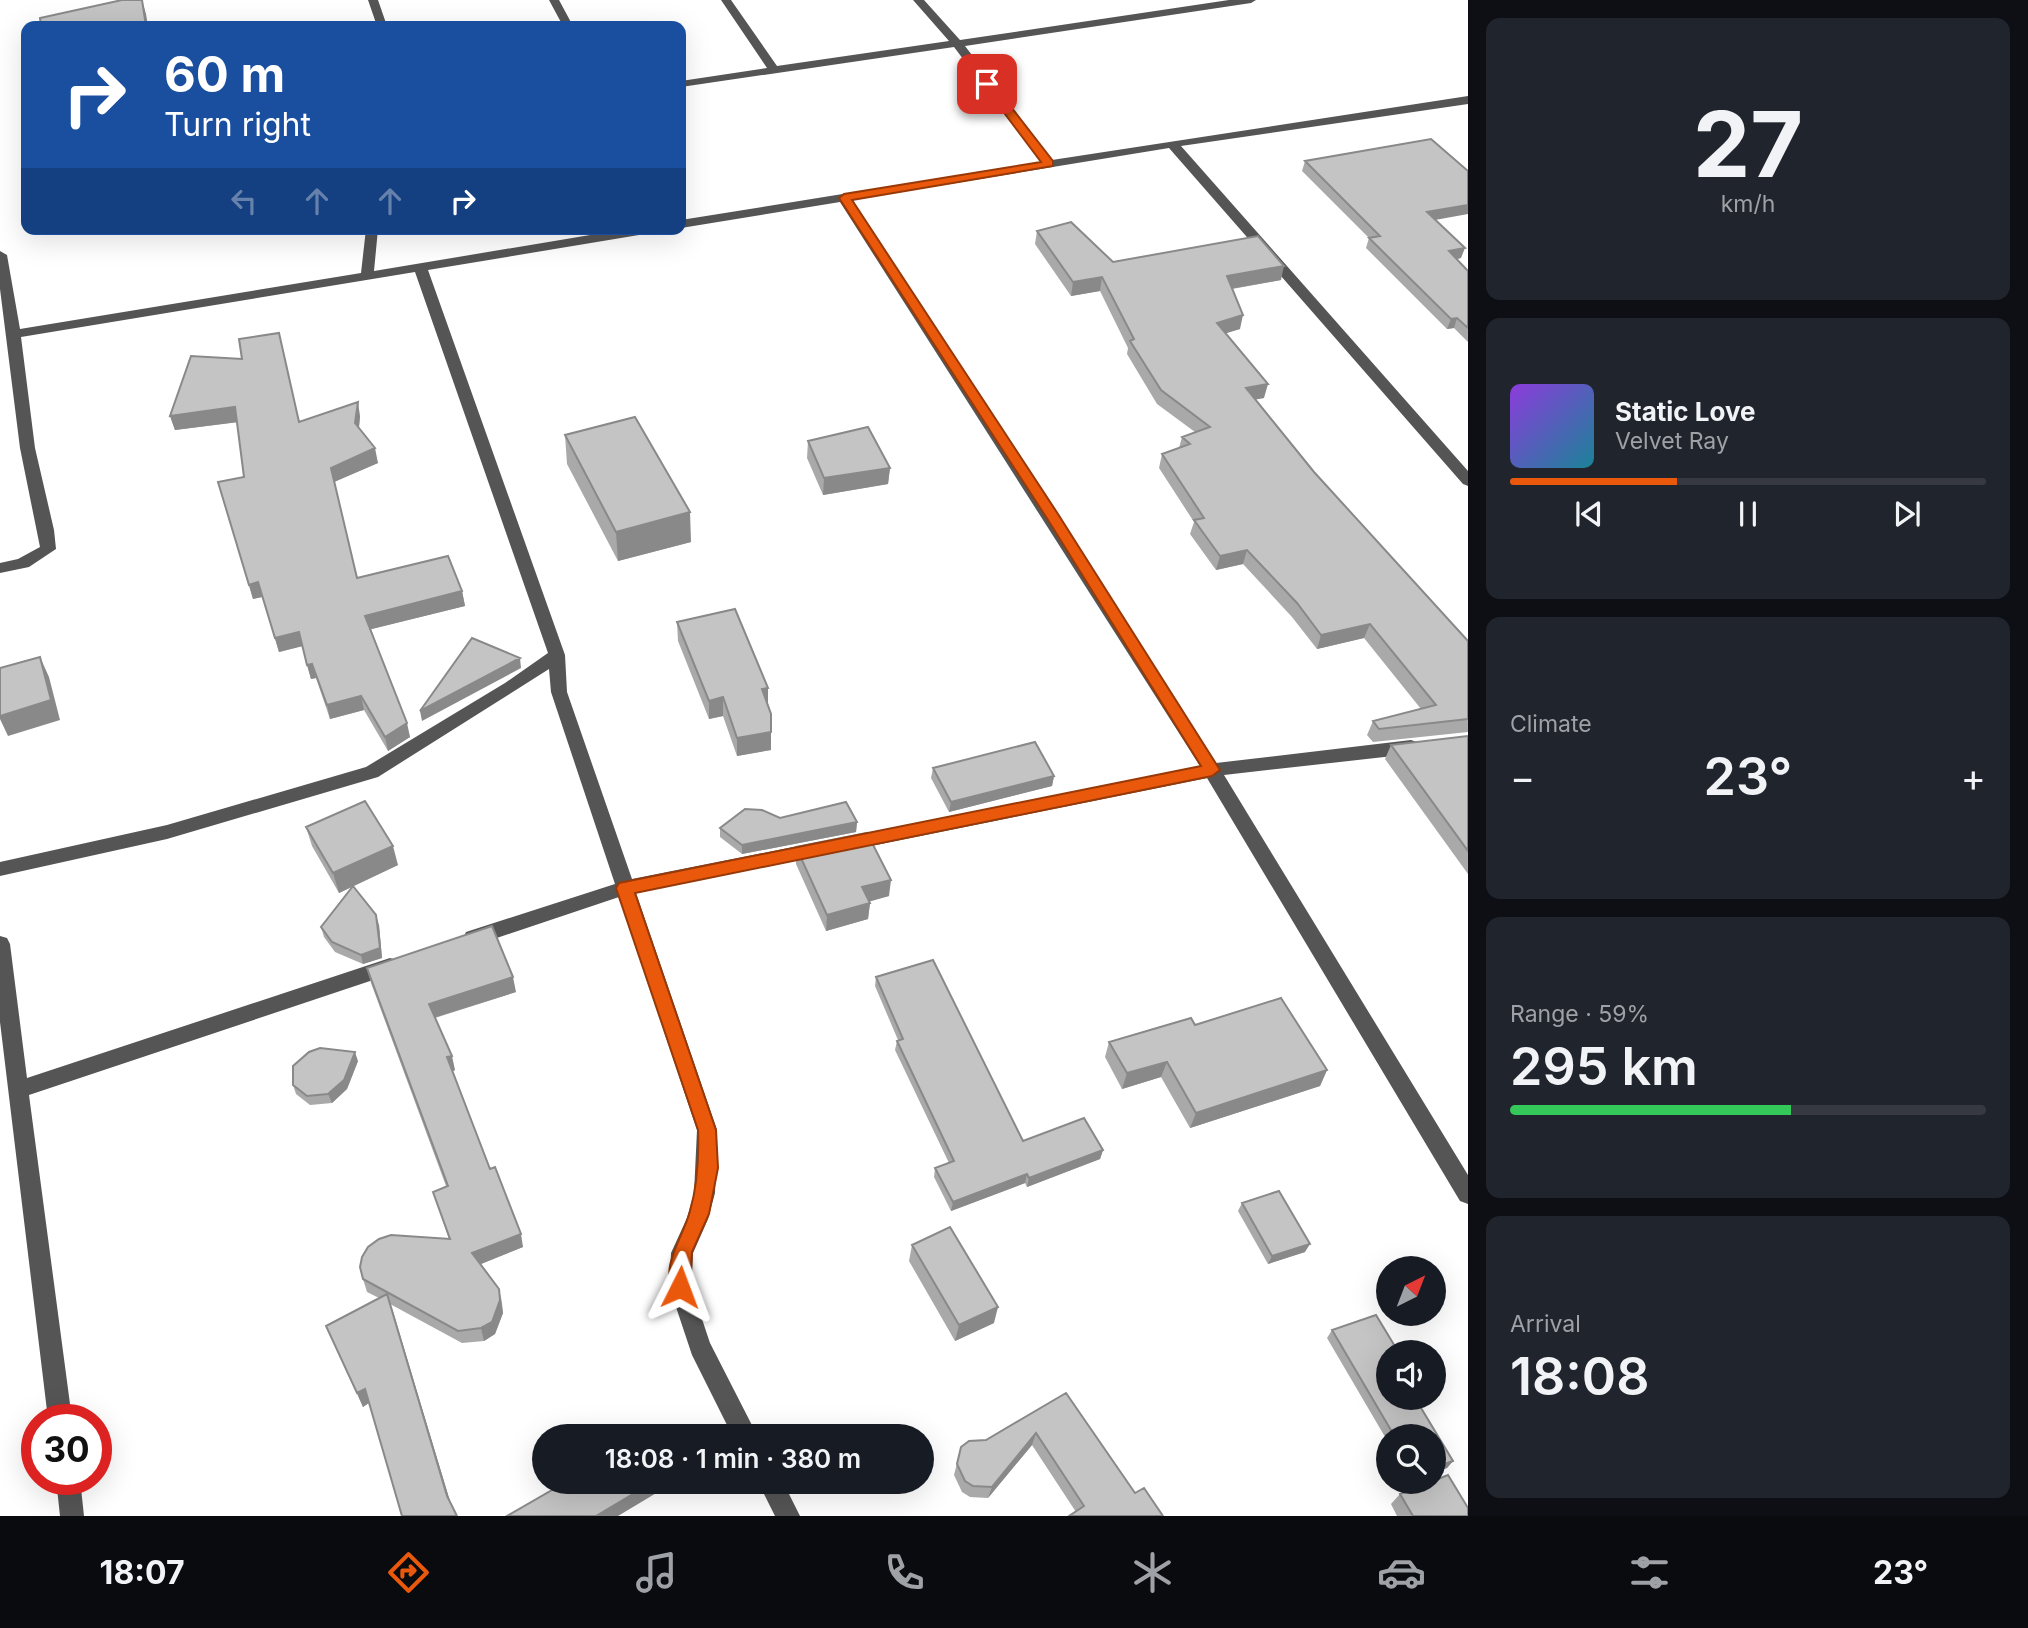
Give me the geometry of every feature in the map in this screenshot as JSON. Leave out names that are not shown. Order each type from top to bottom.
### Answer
[{"type":"street","points":[[373,0],[380,21]]},
{"type":"street","points":[[554,0],[565,21]]},
{"type":"street","points":[[726,0],[774,70]]},
{"type":"street","points":[[918,0],[957,43],[1049,164]]},
{"type":"street","points":[[1140,0],[1154,14]]},
{"type":"street","points":[[686,83],[1251,0]]},
{"type":"street","points":[[686,223],[1172,144],[1468,100]]},
{"type":"street","points":[[1172,144],[1468,481]]},
{"type":"street","points":[[844,198],[1066,537],[1212,770],[1468,1194]]},
{"type":"street","points":[[367,276],[371,235]]},
{"type":"street","points":[[14,334],[614,235]]},
{"type":"street","points":[[0,256],[9,292],[32,476],[48,536],[48,549],[31,560],[0,568]]},
{"type":"street","points":[[419,267],[556,655],[559,692],[707,1130],[709,1168],[700,1214],[682,1252],[680,1287],[698,1339],[740,1424]]},
{"type":"street","points":[[0,869],[167,832],[372,772],[512,687],[556,655]]},
{"type":"street","points":[[453,945],[625,888],[1212,770],[1428,745]]},
{"type":"street","points":[[0,944],[58,1404]]},
{"type":"street","points":[[18,1090],[414,958]]},
{"type":"street","points":[[776,1494],[788,1516]]},
{"type":"street","points":[[70,1495],[72,1516]]},
{"type":"building","points":[[122,0],[142,0],[145,21],[40,21],[40,18]]},
{"type":"building","points":[[1431,139],[1468,171],[1468,205],[1427,212],[1465,248],[1449,251],[1468,271],[1468,328],[1457,318],[1451,319],[1369,238],[1380,236],[1305,161]]},
{"type":"building","points":[[1071,222],[1113,262],[1258,236],[1284,266],[1227,276],[1243,315],[1217,323],[1268,384],[1246,388],[1314,472],[1468,641],[1468,719],[1379,729],[1373,721],[1436,705],[1370,624],[1321,635],[1297,603],[1247,550],[1220,556],[1194,520],[1204,518],[1162,454],[1190,444],[1182,437],[1210,427],[1161,390],[1130,341],[1134,339],[1102,277],[1073,282],[1037,231]]},
{"type":"building","points":[[279,333],[299,422],[358,402],[355,423],[375,448],[331,468],[357,578],[448,556],[462,591],[365,616],[407,723],[385,737],[361,696],[327,705],[312,664],[307,665],[299,632],[275,638],[258,582],[249,585],[218,482],[244,477],[235,407],[170,416],[191,356],[242,359],[239,339]]},
{"type":"building","points":[[635,417],[690,512],[616,532],[565,435]]},
{"type":"building","points":[[868,427],[890,468],[824,478],[808,441]]},
{"type":"building","points":[[735,609],[768,688],[762,689],[771,714],[771,732],[737,738],[723,697],[709,701],[677,622]]},
{"type":"building","points":[[472,638],[520,658],[420,711]]},
{"type":"building","points":[[40,657],[51,700],[0,716],[0,668]]},
{"type":"building","points":[[1468,736],[1468,851],[1391,745]]},
{"type":"building","points":[[1035,742],[1054,776],[951,802],[933,768]]},
{"type":"building","points":[[365,801],[393,846],[333,873],[306,827]]},
{"type":"building","points":[[846,802],[857,822],[742,845],[720,828],[745,809],[762,810],[780,818]]},
{"type":"building","points":[[867,833],[891,880],[862,887],[870,903],[827,915],[796,847]]},
{"type":"building","points":[[353,886],[376,915],[380,948],[361,955],[332,942],[321,927]]},
{"type":"building","points":[[492,926],[513,977],[429,1004],[452,1056],[447,1057],[490,1169],[495,1167],[521,1234],[472,1253],[499,1289],[500,1300],[492,1322],[481,1328],[458,1331],[363,1279],[360,1267],[362,1257],[368,1247],[379,1239],[391,1235],[450,1239],[433,1192],[448,1186],[367,968]]},
{"type":"building","points":[[933,960],[1023,1141],[1084,1118],[1103,1150],[1029,1178],[1027,1174],[953,1202],[935,1168],[954,1161],[897,1041],[903,1039],[876,977]]},
{"type":"building","points":[[1281,998],[1327,1070],[1196,1113],[1167,1062],[1127,1073],[1109,1042],[1191,1018],[1195,1025]]},
{"type":"building","points":[[320,1048],[355,1052],[344,1080],[328,1094],[307,1096],[293,1085],[293,1066],[309,1052]]},
{"type":"building","points":[[1279,1191],[1310,1244],[1272,1256],[1242,1203]]},
{"type":"building","points":[[950,1227],[998,1307],[959,1325],[912,1245]]},
{"type":"building","points":[[387,1294],[447,1496],[457,1516],[402,1516],[365,1389],[357,1393],[326,1326]]},
{"type":"building","points":[[1376,1315],[1376,1326],[1383,1326],[1391,1340],[1376,1340],[1376,1405],[1332,1330]]},
{"type":"building","points":[[1066,1393],[1135,1493],[1144,1488],[1163,1516],[1069,1516],[1084,1506],[1036,1433],[992,1487],[973,1486],[965,1481],[957,1464],[961,1447],[969,1441],[986,1440]]},
{"type":"building","points":[[1379,1410],[1422,1410],[1431,1424],[1387,1424]]},
{"type":"building","points":[[1446,1449],[1453,1461],[1446,1463]]},
{"type":"building","points":[[1448,1475],[1468,1508],[1468,1516],[1413,1516],[1400,1494],[1446,1494]]},
{"type":"building","points":[[545,1494],[633,1494],[596,1516],[507,1516]]},
{"type":"route","points":[[680,1287],[682,1252],[700,1214],[709,1168],[707,1130],[625,888],[1212,770],[1053,517],[844,198],[1049,164],[987,84]]}]
